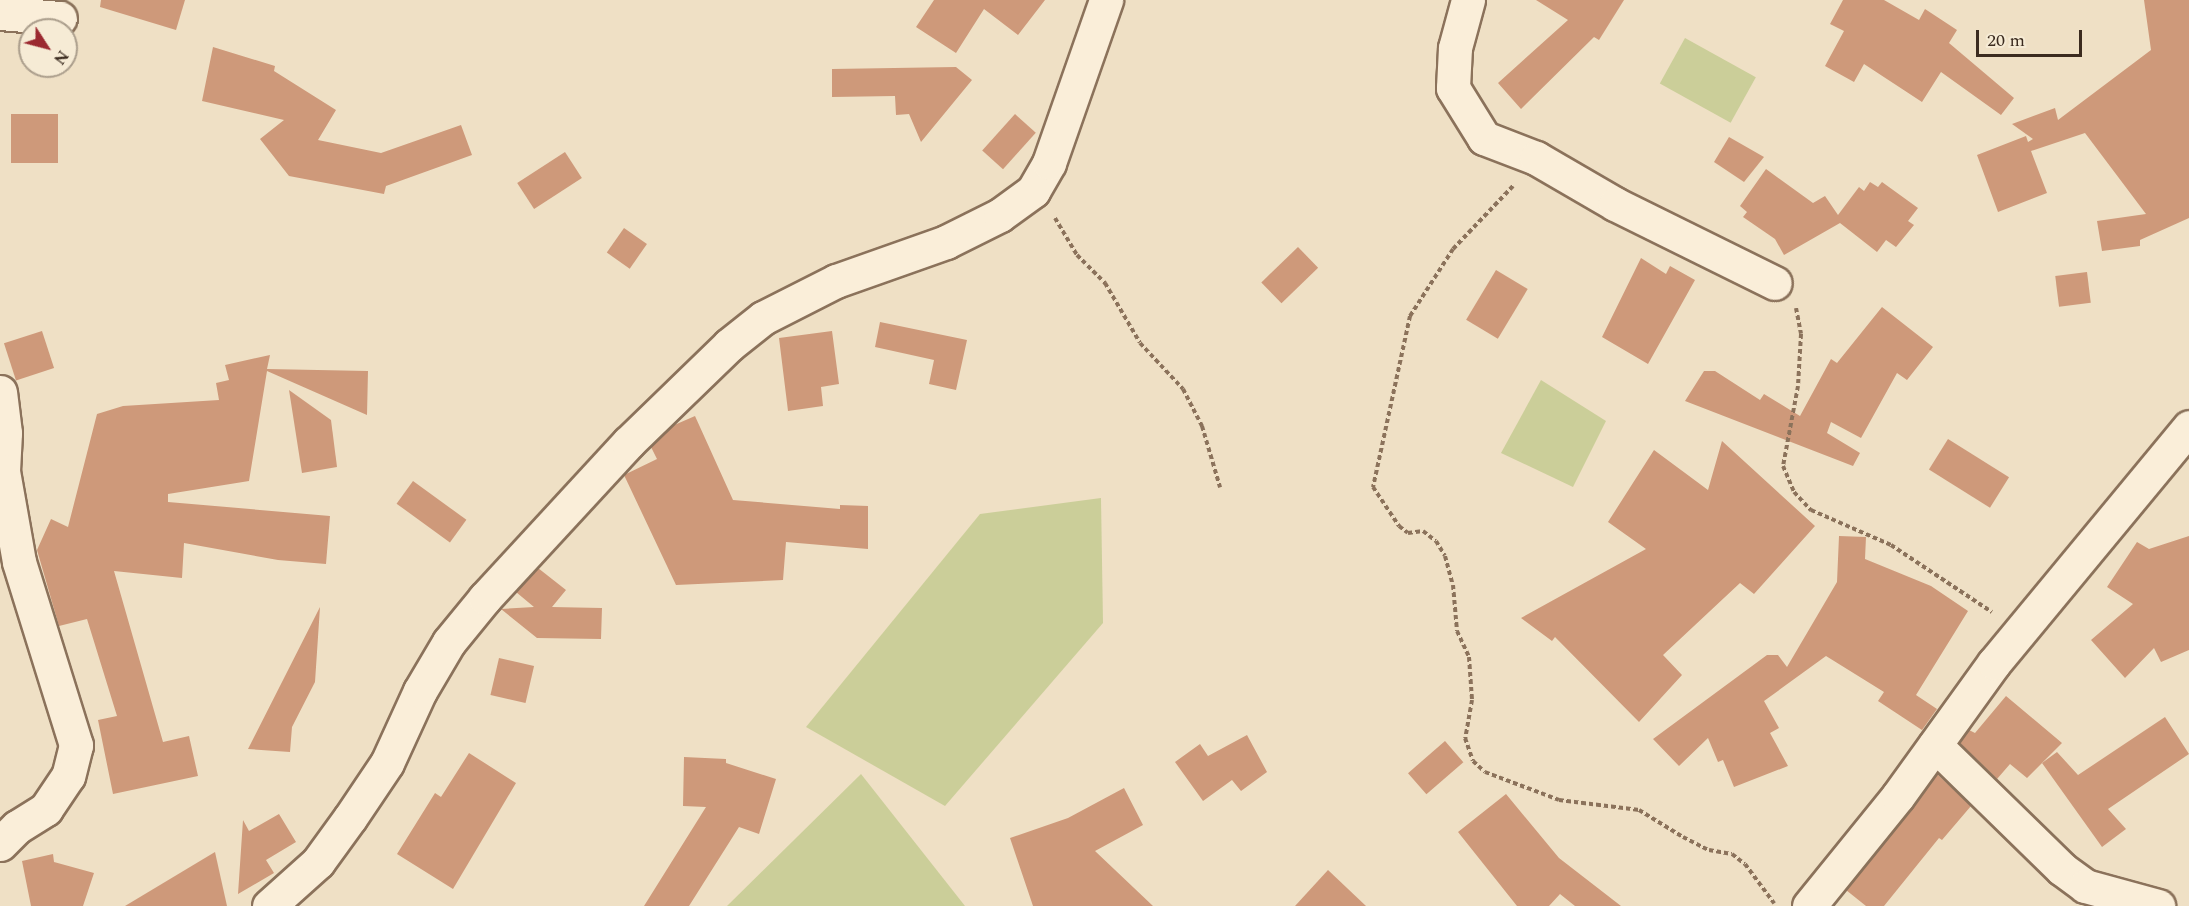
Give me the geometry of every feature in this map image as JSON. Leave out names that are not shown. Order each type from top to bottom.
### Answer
[{"type":"street","points":[[269,906],[318,862],[350,818],[387,763],[420,691],[449,642],[485,598],[628,444],[729,345],[763,318],[836,281],[900,261],[1000,215],[1032,191],[1041,177],[1106,0]]},
{"type":"street","points":[[1468,0],[1455,48],[1453,88],[1484,138],[1536,158],[1615,204],[1775,283]]},
{"type":"street","points":[[0,13],[60,18]]},
{"type":"street","points":[[0,392],[5,433],[3,471],[19,562],[76,745],[68,776],[46,809],[0,844]]},
{"type":"street","points":[[1809,906],[2020,632],[2189,427]]},
{"type":"street","points":[[1935,745],[2062,869],[2085,886],[2158,906]]},
{"type":"path","points":[[1536,158],[1453,249],[1410,316],[1373,487],[1399,526],[1408,533],[1423,531],[1436,541],[1445,556],[1453,585],[1457,631],[1469,657],[1472,700],[1465,738],[1473,761],[1485,772],[1559,800],[1639,810],[1683,837],[1709,850],[1732,855],[1745,864],[1777,906]]},
{"type":"path","points":[[1041,177],[1057,224],[1077,255],[1105,283],[1140,343],[1183,389],[1202,426],[1220,487]]},
{"type":"path","points":[[1775,283],[1795,305],[1801,334],[1798,386],[1783,466],[1794,492],[1811,510],[1891,545],[2020,632]]},
{"type":"green space","points":[[1685,38],[1756,77],[1731,123],[1660,83]]},
{"type":"green space","points":[[1541,380],[1606,421],[1573,487],[1501,453]]},
{"type":"green space","points":[[1101,498],[1103,623],[945,806],[806,727],[980,514]]},
{"type":"green space","points":[[861,774],[965,906],[727,906]]},
{"type":"building","points":[[101,0],[185,0],[176,30],[100,7]]},
{"type":"building","points":[[934,0],[1045,0],[1018,35],[984,9],[956,53],[916,27]]},
{"type":"building","points":[[1536,0],[1624,0],[1599,40],[1594,37],[1521,109],[1498,83],[1568,20]]},
{"type":"building","points":[[1843,0],[1884,0],[1919,20],[1925,9],[1957,30],[1949,43],[2014,98],[2001,115],[1941,72],[1922,102],[1864,64],[1854,82],[1825,66],[1844,31],[1830,24]]},
{"type":"building","points":[[2144,0],[2189,0],[2189,218],[2140,240],[2140,246],[2102,251],[2097,221],[2146,214],[2085,133],[2031,151],[2047,193],[1998,212],[1977,155],[2026,136],[2028,142],[2033,139],[2012,124],[2055,108],[2058,120],[2151,50]]},
{"type":"building","points":[[213,47],[275,66],[274,71],[336,110],[318,140],[381,153],[461,125],[472,155],[386,186],[384,194],[289,176],[260,139],[284,120],[202,101]]},
{"type":"building","points":[[956,67],[972,80],[921,142],[909,114],[896,115],[895,96],[832,97],[832,69]]},
{"type":"building","points":[[11,114],[58,114],[58,163],[11,163]]},
{"type":"building","points":[[1015,114],[1036,133],[1003,169],[982,150]]},
{"type":"building","points":[[1729,137],[1764,157],[1744,182],[1714,162]]},
{"type":"building","points":[[565,152],[582,178],[534,209],[517,183]]},
{"type":"building","points":[[1766,169],[1813,203],[1825,196],[1838,215],[1859,187],[1864,191],[1870,182],[1878,187],[1882,182],[1918,208],[1908,221],[1914,225],[1896,247],[1886,240],[1877,252],[1840,223],[1784,255],[1775,239],[1743,217],[1747,212],[1740,206]]},
{"type":"building","points":[[624,228],[647,244],[630,269],[607,253]]},
{"type":"building","points":[[1298,247],[1318,268],[1281,303],[1261,282]]},
{"type":"building","points":[[1641,258],[1666,274],[1670,266],[1695,280],[1648,364],[1602,337]]},
{"type":"building","points":[[1496,270],[1528,289],[1498,339],[1466,320]]},
{"type":"building","points":[[2087,272],[2091,303],[2059,307],[2055,276]]},
{"type":"building","points":[[1882,307],[1933,347],[1907,380],[1897,373],[1861,438],[1831,422],[1827,433],[1860,453],[1853,466],[1685,401],[1704,371],[1715,371],[1760,400],[1764,394],[1800,416],[1831,359],[1837,363]]},
{"type":"building","points":[[880,322],[967,340],[956,390],[929,384],[934,360],[875,347]]},
{"type":"building","points":[[42,331],[54,368],[16,380],[4,343]]},
{"type":"building","points":[[832,331],[839,384],[821,387],[823,406],[788,411],[779,338]]},
{"type":"building","points":[[270,355],[267,369],[368,371],[367,415],[267,371],[249,481],[168,494],[168,502],[330,516],[326,564],[278,560],[184,543],[182,578],[114,571],[163,742],[189,736],[198,776],[113,794],[98,720],[117,716],[87,619],[59,626],[37,550],[51,519],[68,527],[97,414],[123,406],[219,400],[216,383],[229,380],[225,365]]},
{"type":"building","points":[[289,390],[331,420],[337,467],[302,473]]},
{"type":"building","points":[[695,416],[733,500],[840,509],[840,505],[868,506],[868,549],[786,542],[783,580],[676,585],[624,475],[657,459],[651,447],[672,426]]},
{"type":"building","points":[[1948,439],[2009,477],[1990,508],[1929,470]]},
{"type":"building","points":[[1722,441],[1815,526],[1754,594],[1740,583],[1663,655],[1682,675],[1639,722],[1555,637],[1552,641],[1521,618],[1646,549],[1608,522],[1654,450],[1708,490]]},
{"type":"building","points":[[413,481],[466,520],[450,542],[397,504]]},
{"type":"building","points":[[1839,536],[1866,537],[1865,559],[1931,586],[1968,611],[1916,695],[1937,709],[1922,730],[1878,701],[1884,692],[1826,656],[1764,701],[1779,728],[1770,733],[1788,766],[1734,787],[1723,760],[1718,762],[1708,738],[1679,766],[1653,739],[1767,655],[1778,655],[1787,667],[1837,582]]},
{"type":"building","points":[[2189,536],[2189,650],[2161,662],[2154,648],[2125,678],[2091,640],[2133,604],[2107,587],[2137,542],[2149,549]]},
{"type":"building","points":[[538,568],[566,590],[552,607],[602,608],[601,639],[537,638],[501,609],[534,607],[516,592]]},
{"type":"building","points":[[320,607],[315,682],[292,727],[290,752],[248,749]]},
{"type":"building","points":[[499,658],[534,666],[526,703],[490,695]]},
{"type":"building","points":[[2006,696],[2062,743],[2027,778],[2010,764],[1997,779],[1960,743],[1969,730],[1975,733]]},
{"type":"building","points":[[2165,717],[2189,754],[2108,809],[2126,829],[2102,847],[2042,763],[2057,752],[2078,775]]},
{"type":"building","points":[[1247,735],[1267,772],[1241,791],[1232,780],[1203,801],[1175,762],[1200,744],[1208,756]]},
{"type":"building","points":[[1445,741],[1463,762],[1426,794],[1408,773]]},
{"type":"building","points":[[469,753],[516,783],[453,889],[397,854],[435,793],[441,797]]},
{"type":"building","points":[[684,757],[726,759],[726,763],[776,779],[759,834],[739,827],[689,906],[644,906],[706,807],[683,806]]},
{"type":"building","points":[[1937,774],[1971,806],[1942,840],[1939,838],[1884,906],[1866,906],[1846,890]]},
{"type":"building","points":[[1124,788],[1143,825],[1095,851],[1153,906],[1033,906],[1010,838],[1068,818]]},
{"type":"building","points":[[1506,794],[1559,858],[1621,906],[1575,906],[1560,894],[1549,906],[1517,906],[1458,832]]},
{"type":"building","points":[[279,814],[296,842],[266,860],[274,873],[238,894],[243,820],[249,831]]},
{"type":"building","points":[[215,852],[227,906],[125,906]]},
{"type":"building","points":[[53,854],[54,862],[94,873],[83,906],[31,906],[22,861]]},
{"type":"building","points":[[1328,870],[1366,906],[1295,906]]}]
